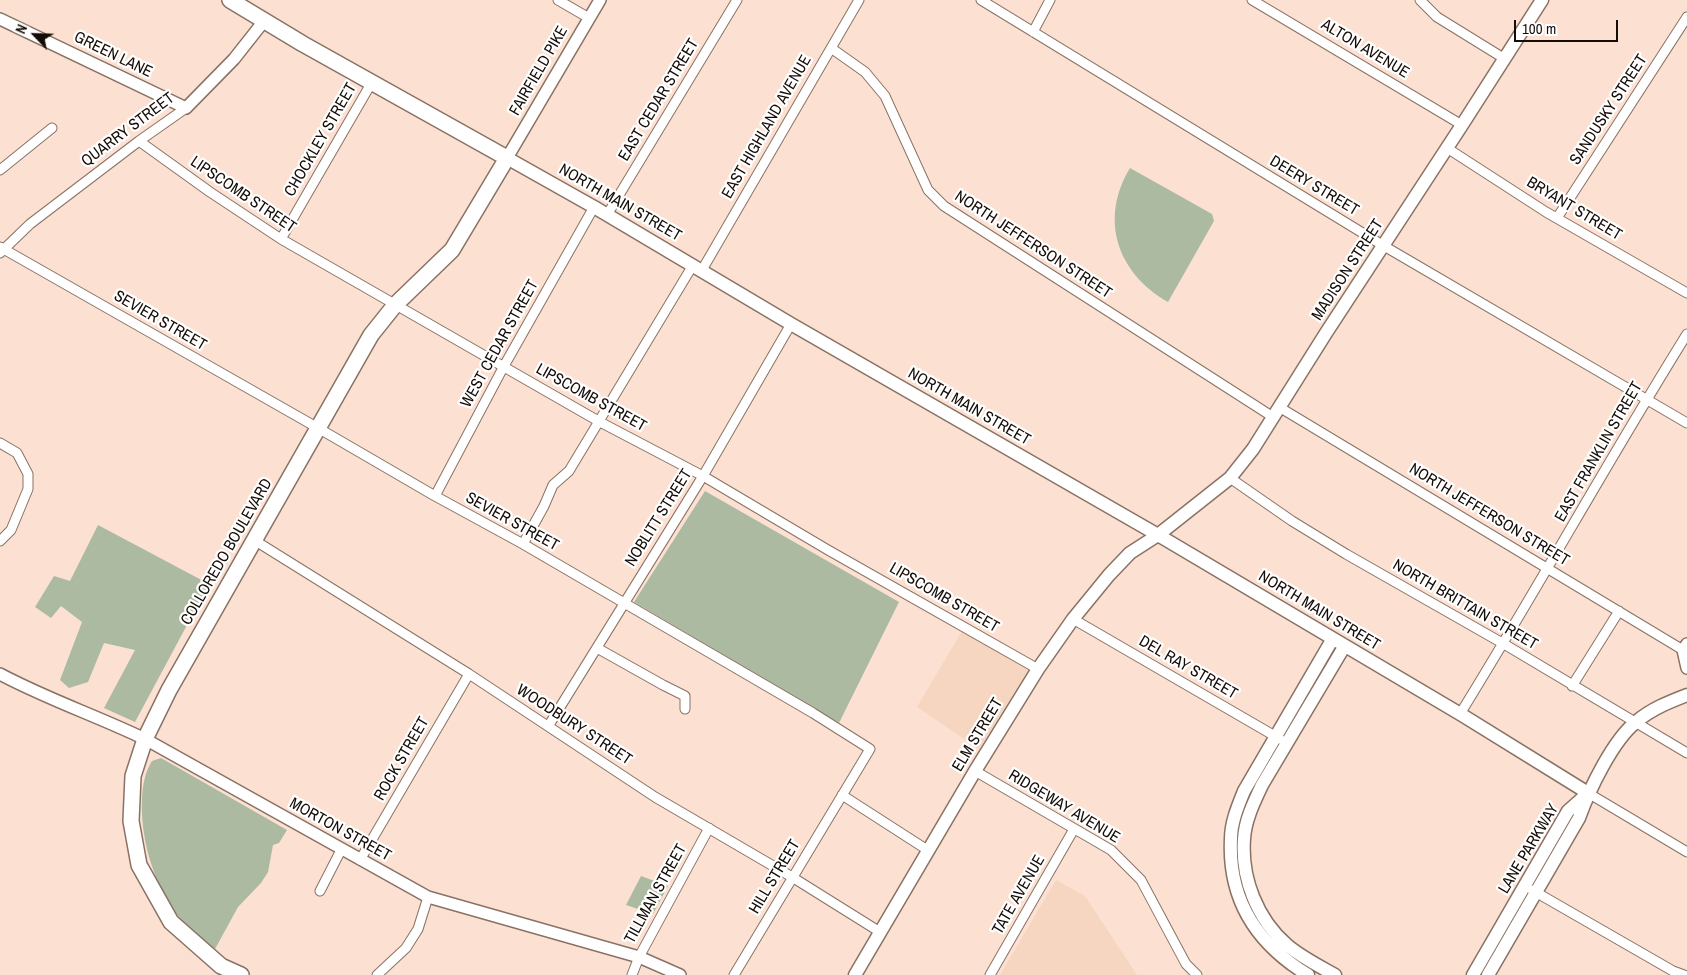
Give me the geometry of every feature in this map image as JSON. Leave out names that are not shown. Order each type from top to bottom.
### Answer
[{"type":"highway","name":"NORTH MAIN STREET","points":[[230,0],[507,158]]},
{"type":"highway","name":"COLLOREDO BOULEVARD","points":[[241,975],[221,966],[171,922],[139,865],[131,821],[133,776],[145,739],[169,690],[371,335],[395,304],[452,250],[507,158]]},
{"type":"main road","name":"MADISON STREET","points":[[1158,535],[1230,478],[1253,449],[1542,0]]},
{"type":"main road","name":"NORTH MAIN STREET","points":[[507,158],[1158,535],[1332,640],[1460,714],[1588,793]]},
{"type":"main road","name":"ELM STREET","points":[[855,975],[975,771],[1038,669],[1073,619],[1109,575],[1130,553],[1158,535]]},
{"type":"main road","points":[[1332,640],[1244,791],[1237,809],[1231,839],[1232,871],[1238,894],[1256,931],[1281,956],[1312,972],[1335,975]]},
{"type":"main road","points":[[1312,972],[1276,934],[1259,910],[1245,868],[1244,838],[1252,808],[1262,785],[1344,646]]},
{"type":"main road","points":[[1588,793],[1614,748],[1635,722],[1661,705],[1687,695]]},
{"type":"main road","name":"LANE PARKWAY","points":[[1483,972],[1524,886],[1568,811],[1588,793]]},
{"type":"main road","name":"LANE PARKWAY","points":[[1483,972],[1536,893],[1579,818],[1588,793]]},
{"type":"street","points":[[558,0],[589,18]]},
{"type":"street","name":"FAIRFIELD PIKE","points":[[507,158],[600,0]]},
{"type":"street","name":"EAST CEDAR STREET","points":[[607,215],[737,0]]},
{"type":"street","name":"EAST HIGHLAND AVENUE","points":[[523,544],[553,485],[569,471],[698,268],[860,0]]},
{"type":"street","name":"DEERY STREET","points":[[981,0],[1384,246],[1687,423]]},
{"type":"street","points":[[1033,32],[1050,0]]},
{"type":"street","name":"ALTON AVENUE","points":[[1252,0],[1462,125]]},
{"type":"street","points":[[1420,0],[1437,17],[1505,59]]},
{"type":"street","name":"SANDUSKY STREET","points":[[1557,218],[1687,17]]},
{"type":"street","name":"GREEN LANE","points":[[0,19],[186,108]]},
{"type":"street","name":"QUARRY STREET","points":[[1,250],[30,224],[139,141],[186,108],[234,59],[264,21]]},
{"type":"street","name":"NORTH JEFFERSON STREET","points":[[831,48],[865,72],[885,96],[928,190],[944,206],[1276,412],[1548,568],[1618,611],[1685,647]]},
{"type":"street","name":"CHOCKLEY STREET","points":[[281,240],[372,82]]},
{"type":"street","points":[[0,170],[52,128]]},
{"type":"street","name":"LIPSCOMB STREET","points":[[139,141],[281,240],[600,422],[703,476],[828,550],[1038,669]]},
{"type":"street","name":"BRYANT STREET","points":[[1447,148],[1557,218],[1687,293]]},
{"type":"street","name":"WEST CEDAR STREET","points":[[435,496],[504,366],[594,207]]},
{"type":"street","name":"SEVIER STREET","points":[[1,250],[523,544],[813,713],[870,749],[842,795]]},
{"type":"street","name":"NOBLITT STREET","points":[[549,725],[703,476],[791,324]]},
{"type":"street","name":"EAST FRANKLIN STREET","points":[[1460,714],[1504,644],[1647,398],[1687,334]]},
{"type":"street","points":[[0,443],[17,453],[28,474],[28,488],[11,530],[0,541]]},
{"type":"street","name":"NORTH BRITTAIN STREET","points":[[1230,478],[1292,521],[1687,753]]},
{"type":"street","name":"WOODBURY STREET","points":[[254,540],[549,725],[655,797],[792,877],[880,932]]},
{"type":"street","points":[[1572,686],[1618,611]]},
{"type":"street","name":"DEL RAY STREET","points":[[1073,619],[1287,744]]},
{"type":"street","points":[[1685,647],[1687,668]]},
{"type":"street","points":[[597,648],[685,696],[685,709]]},
{"type":"street","name":"MORTON STREET","points":[[0,674],[32,691],[145,739],[428,898],[639,957],[680,975]]},
{"type":"street","name":"ROCK STREET","points":[[360,860],[469,674]]},
{"type":"street","name":"RIDGEWAY AVENUE","points":[[975,771],[1112,850],[1141,880],[1186,964],[1197,975]]},
{"type":"street","name":"NORTH MAIN STREET","points":[[1588,793],[1687,852]]},
{"type":"street","points":[[842,795],[929,851]]},
{"type":"street","name":"HILL STREET","points":[[734,975],[842,795]]},
{"type":"street","name":"TILLMAN STREET","points":[[632,975],[639,957],[709,828]]},
{"type":"street","name":"TATE AVENUE","points":[[990,975],[1074,829]]},
{"type":"street","points":[[320,891],[341,850]]},
{"type":"street","points":[[1524,886],[1684,975]]},
{"type":"street","points":[[380,974],[406,948],[418,930],[428,898]]},
{"type":"shaded area","points":[[962,631],[1029,669],[979,749],[917,707]]},
{"type":"shaded area","points":[[1056,880],[1085,896],[1137,975],[1000,975]]},
{"type":"green space","points":[[1130,168],[1212,214],[1214,221],[1168,302],[1150,290],[1136,276],[1125,260],[1118,243],[1115,225],[1116,206],[1121,187]]},
{"type":"green space","points":[[705,491],[899,602],[839,723],[634,602]]},
{"type":"green space","points":[[98,525],[209,584],[135,722],[104,708],[135,650],[104,643],[88,682],[69,688],[60,680],[82,622],[61,606],[51,618],[35,607],[54,576],[70,581]]},
{"type":"green space","points":[[161,758],[287,830],[279,843],[273,845],[268,872],[261,883],[238,907],[215,949],[197,936],[182,921],[169,903],[151,862],[142,818],[142,792],[152,761]]},
{"type":"green space","points":[[641,876],[668,886],[653,914],[626,905]]}]
